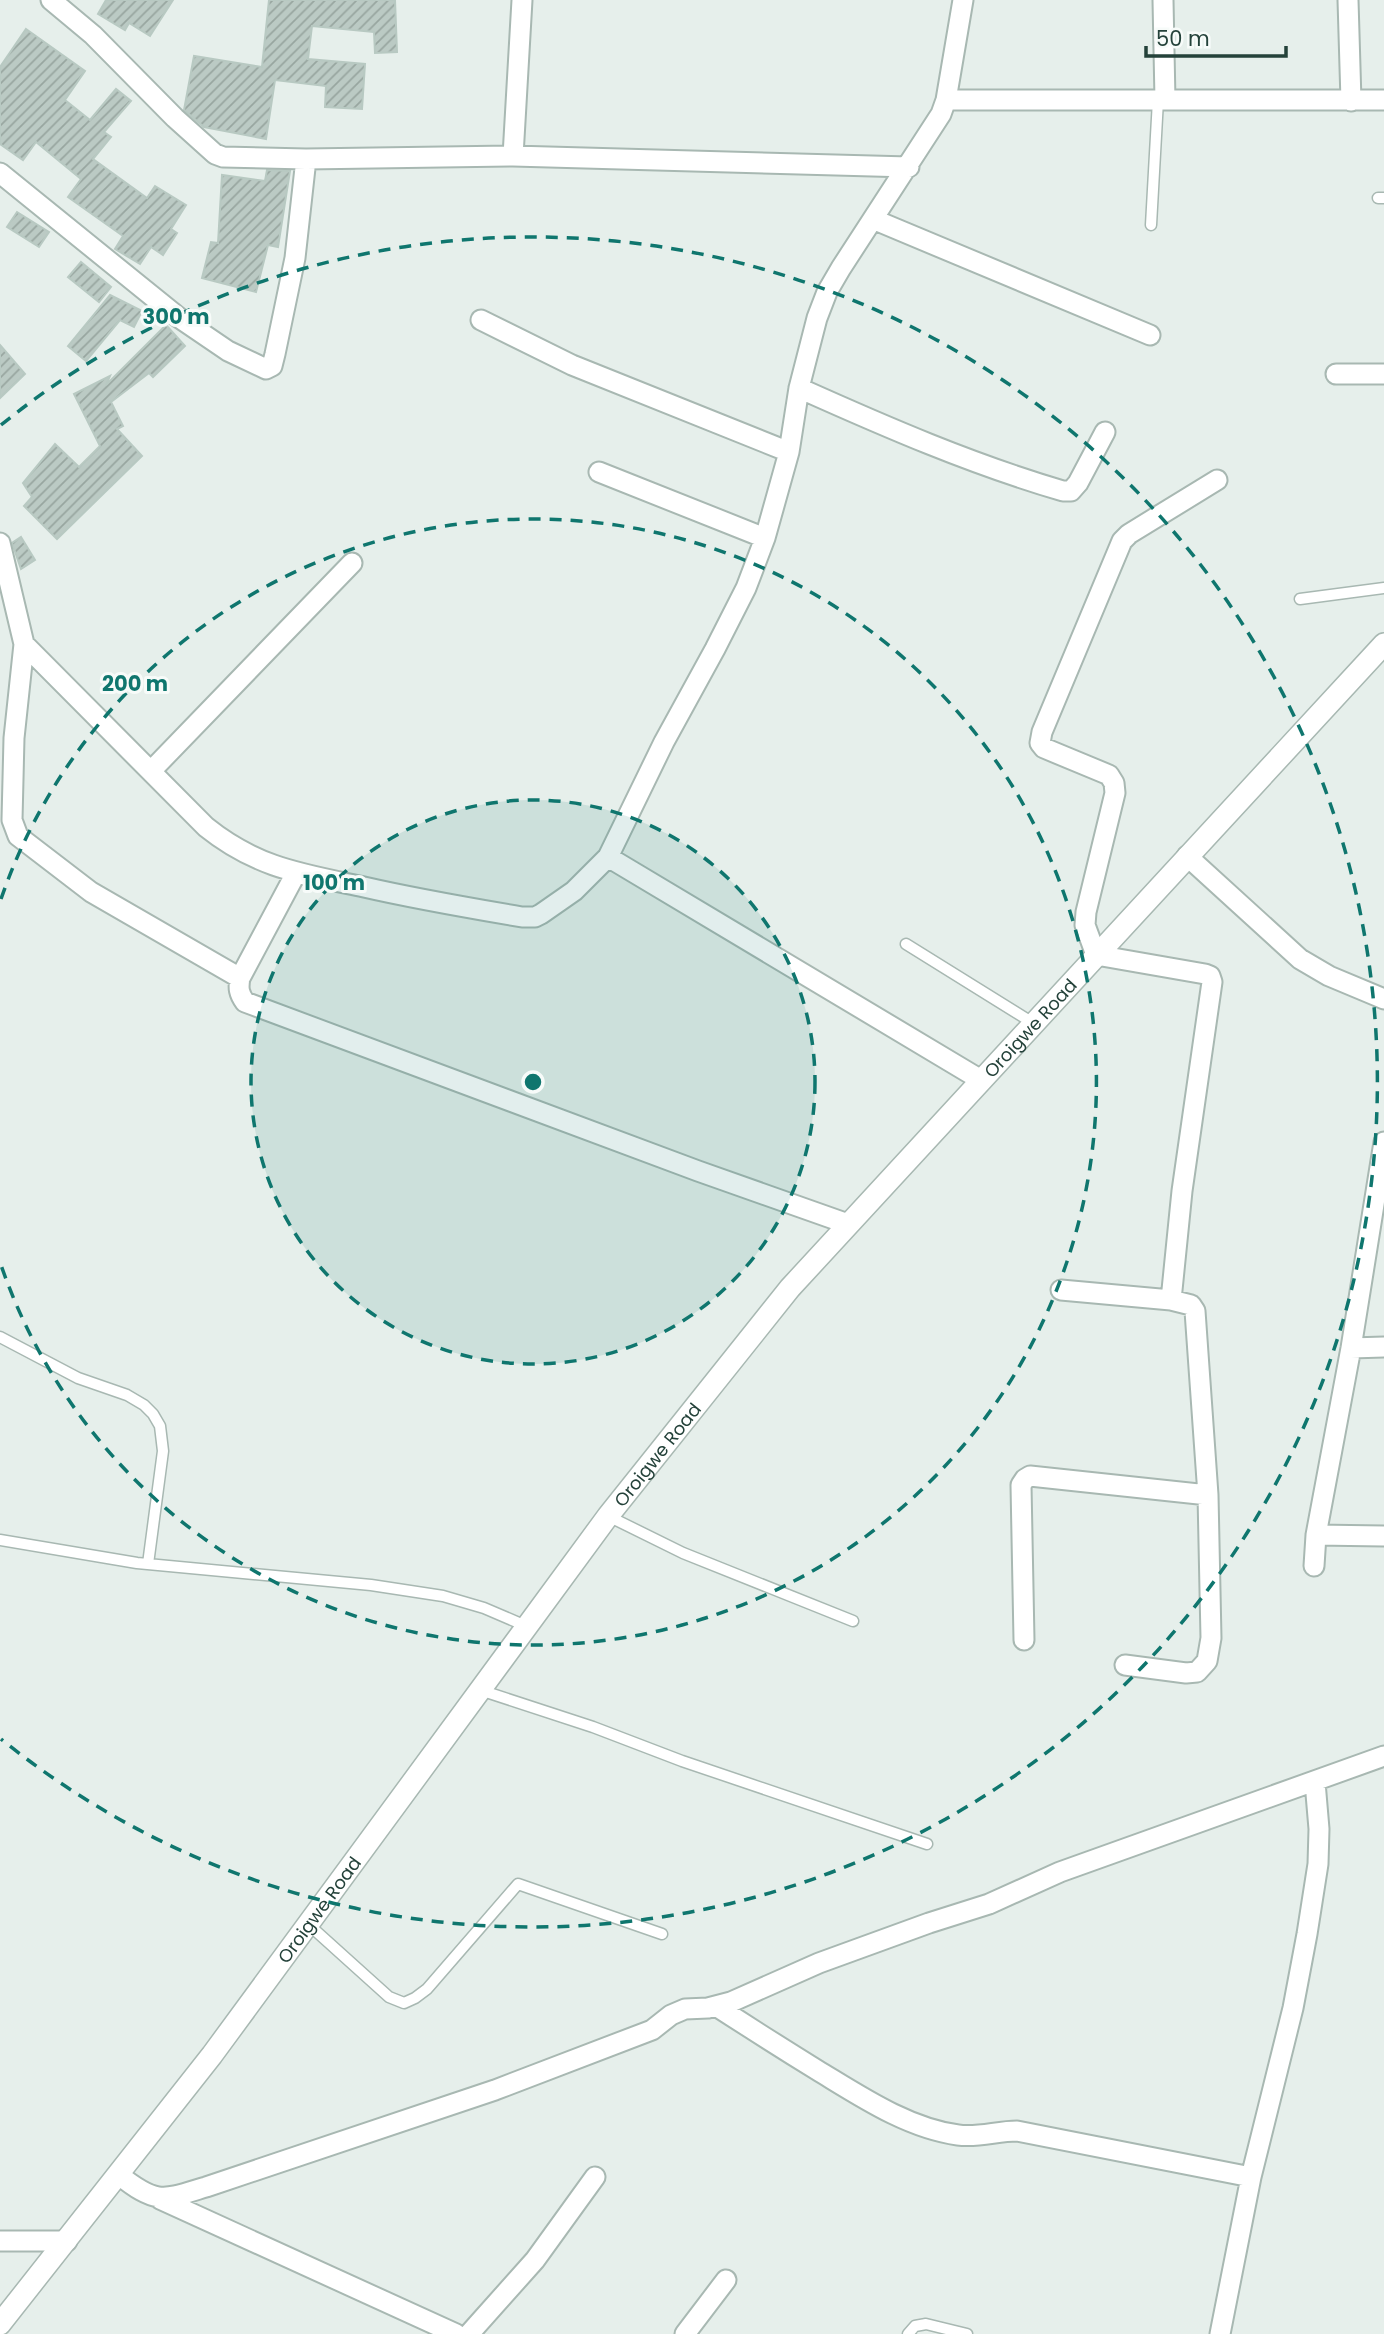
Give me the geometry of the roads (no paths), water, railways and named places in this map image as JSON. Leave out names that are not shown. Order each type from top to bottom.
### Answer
[{"type":"street","points":[[51,0],[93,35],[175,118],[215,154],[223,157],[306,159],[513,156],[909,167]]},
{"type":"street","points":[[513,156],[522,0]]},
{"type":"street","points":[[24,644],[206,827],[226,843],[269,865],[296,873],[412,898],[535,918],[574,891],[608,857],[664,742],[740,601],[765,538],[789,452],[799,388],[817,318],[827,292],[931,133],[946,100],[963,0]]},
{"type":"street","points":[[1161,100],[1163,0]]},
{"type":"street","points":[[1348,0],[1351,100]]},
{"type":"street","points":[[946,100],[1384,100]]},
{"type":"street","points":[[0,173],[178,317],[228,351],[266,369],[272,366],[296,258],[306,159]]},
{"type":"street","points":[[874,220],[1150,335]]},
{"type":"street","points":[[481,320],[572,365],[789,452]]},
{"type":"street","points":[[1336,374],[1384,374]]},
{"type":"street","points":[[799,388],[901,434],[988,468],[1062,491],[1071,491],[1078,483],[1105,432]]},
{"type":"street","points":[[600,472],[765,538]]},
{"type":"street","points":[[1171,1300],[1182,1191],[1212,982],[1210,976],[1205,974],[1096,955],[1085,925],[1086,912],[1115,793],[1114,783],[1109,775],[1044,748],[1040,743],[1042,732],[1122,541],[1129,534],[1217,480]]},
{"type":"street","points":[[0,543],[24,644],[14,738],[12,820],[18,836],[91,892],[240,978]]},
{"type":"street","points":[[151,771],[352,563]]},
{"type":"street","name":"Oroigwe Road","points":[[0,2324],[212,2055],[608,1516],[790,1288],[1384,644]]},
{"type":"street","points":[[1187,856],[1300,959],[1329,976],[1384,999]]},
{"type":"street","points":[[608,857],[981,1080]]},
{"type":"street","points":[[296,873],[240,978],[238,987],[245,1002],[848,1224]]},
{"type":"street","points":[[1314,1566],[1316,1535],[1351,1348],[1383,1152]]},
{"type":"street","points":[[1061,1290],[1171,1300],[1191,1306],[1195,1311],[1208,1495],[1211,1638],[1207,1661],[1196,1672],[1186,1673],[1125,1665]]},
{"type":"street","points":[[1351,1348],[1384,1347]]},
{"type":"street","points":[[1024,1640],[1021,1485],[1025,1479],[1030,1476],[1208,1495]]},
{"type":"street","points":[[1316,1535],[1384,1536]]},
{"type":"street","points":[[160,2199],[206,2187],[495,2090],[641,2035],[685,2009],[731,2002],[819,1964],[989,1904],[1060,1872],[1384,1756]]},
{"type":"street","points":[[1220,2334],[1251,2177],[1293,2008],[1313,1899],[1319,1841],[1315,1782]]},
{"type":"street","points":[[716,2006],[857,2095],[935,2130],[977,2136],[998,2131],[1017,2131],[1251,2177]]},
{"type":"street","points":[[119,2175],[135,2187],[160,2199],[456,2334]]},
{"type":"street","points":[[469,2334],[535,2260],[595,2177]]},
{"type":"street","points":[[0,2241],[67,2241]]},
{"type":"street","points":[[685,2334],[726,2280]]},
{"type":"lane","points":[[1152,225],[1161,100]]},
{"type":"lane","points":[[1300,599],[1384,588]]},
{"type":"lane","points":[[906,944],[1033,1023]]},
{"type":"lane","points":[[0,1337],[85,1381],[127,1395],[153,1414],[160,1426],[163,1451],[148,1564]]},
{"type":"lane","points":[[608,1516],[683,1553],[853,1621]]},
{"type":"lane","points":[[0,1540],[148,1564],[371,1585],[443,1595],[484,1608],[526,1626]]},
{"type":"lane","points":[[479,1689],[926,1844]]},
{"type":"lane","points":[[307,1924],[389,1997],[404,2003],[427,1989],[518,1884],[662,1934]]},
{"type":"lane","points":[[908,2334],[915,2326],[926,2324],[967,2334]]}]
